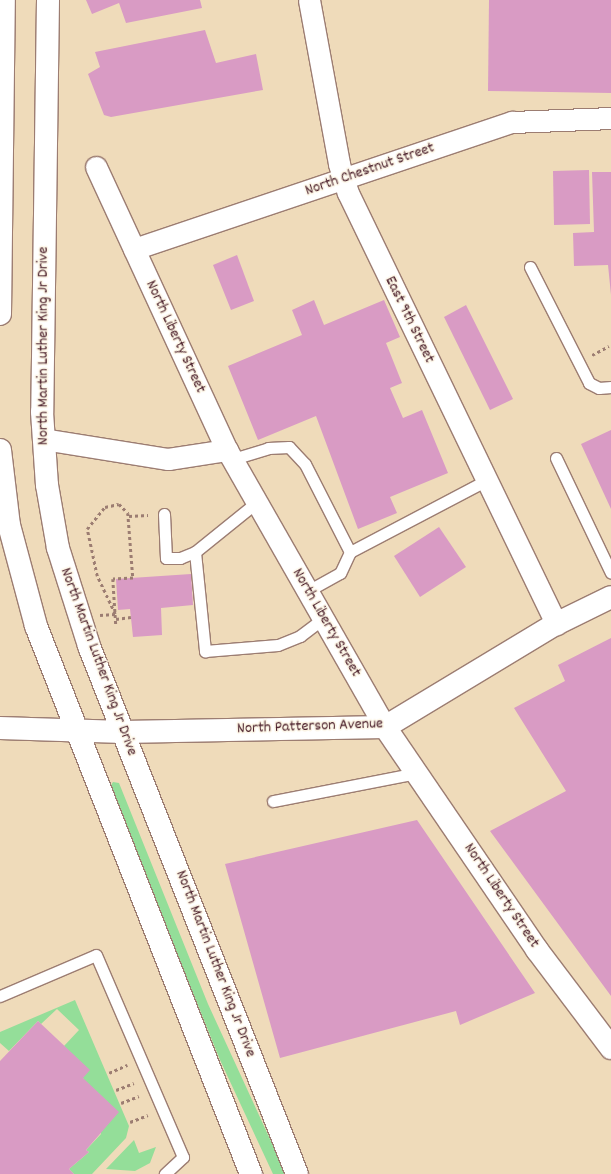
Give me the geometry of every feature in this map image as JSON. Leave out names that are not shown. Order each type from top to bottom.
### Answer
[{"type":"main road","points":[[0,314],[4,0]]},
{"type":"main road","name":"North Martin Luther King Jr Drive","points":[[48,0],[43,438],[52,517],[66,580],[124,732],[298,1174]]},
{"type":"main road","points":[[0,450],[9,524],[25,593],[76,730],[251,1174]]},
{"type":"main road","name":"North Patterson Avenue","points":[[0,728],[124,732],[385,727],[556,624],[611,597]]},
{"type":"main road","name":"North Liberty Street","points":[[385,727],[537,950],[611,1048]]},
{"type":"street","name":"East 9th Street","points":[[309,0],[343,179],[556,624]]},
{"type":"street","name":"North Chestnut Street","points":[[134,249],[512,122],[611,118]]},
{"type":"street","name":"North Liberty Street","points":[[96,167],[230,454],[385,727]]},
{"type":"street","points":[[43,438],[168,460],[230,454]]},
{"type":"lane","points":[[530,267],[589,383],[599,388],[611,387]]},
{"type":"lane","points":[[230,454],[268,448],[289,447],[305,464],[350,552]]},
{"type":"lane","points":[[556,458],[611,573]]},
{"type":"lane","points":[[308,591],[340,573],[350,552],[487,480]]},
{"type":"lane","points":[[164,514],[166,558],[180,558],[196,552],[258,502]]},
{"type":"lane","points":[[196,552],[206,651],[278,645],[300,636],[324,618]]},
{"type":"lane","points":[[273,801],[417,773]]},
{"type":"lane","points":[[0,996],[96,955],[152,1091],[183,1157],[165,1174]]},
{"type":"path","points":[[601,350],[609,346]]},
{"type":"path","points":[[115,614],[97,576],[87,529],[109,505],[124,506],[129,516],[133,578],[112,579],[116,625]]},
{"type":"path","points":[[129,516],[164,514]]},
{"type":"path","points":[[94,615],[115,614]]},
{"type":"path","points":[[116,619],[131,618]]},
{"type":"path","points":[[109,1073],[139,1059]]},
{"type":"path","points":[[116,1090],[146,1077]]},
{"type":"path","points":[[121,1103],[152,1091]]},
{"type":"path","points":[[130,1122],[161,1109]]},
{"type":"green space","points":[[113,782],[119,783],[208,1004],[286,1174],[273,1174],[220,1060],[110,787]]},
{"type":"green space","points":[[75,1000],[129,1126],[126,1138],[92,1174],[74,1174],[69,1169],[89,1152],[86,1150],[101,1134],[83,1078],[64,1046],[79,1030],[57,1009],[41,1024],[38,1021],[9,1051],[0,1043],[0,1032]]},
{"type":"green space","points":[[134,1140],[139,1153],[156,1147],[150,1163],[135,1171],[106,1169]]},
{"type":"building","points":[[86,0],[200,0],[202,8],[126,23],[119,3],[92,14]]},
{"type":"building","points":[[489,0],[611,0],[611,93],[488,91]]},
{"type":"building","points":[[205,30],[216,63],[256,54],[263,90],[111,117],[104,115],[88,74],[100,67],[95,52]]},
{"type":"building","points":[[589,170],[590,224],[554,225],[553,171]]},
{"type":"building","points":[[592,172],[611,172],[611,295],[608,265],[574,266],[573,233],[594,232]]},
{"type":"building","points":[[237,255],[254,301],[231,310],[213,265]]},
{"type":"building","points":[[314,300],[324,325],[384,300],[400,337],[386,343],[402,383],[390,388],[403,418],[422,410],[448,473],[390,497],[397,513],[358,529],[316,416],[258,440],[228,366],[302,335],[292,310]]},
{"type":"building","points":[[466,305],[513,399],[490,410],[444,317]]},
{"type":"building","points":[[611,430],[611,509],[581,444]]},
{"type":"building","points":[[439,527],[466,567],[420,597],[394,556]]},
{"type":"building","points":[[191,574],[193,605],[161,608],[162,635],[133,637],[130,609],[118,610],[116,579]]},
{"type":"building","points":[[611,638],[611,996],[490,831],[566,791],[514,708],[565,681],[558,665]]},
{"type":"building","points":[[417,820],[535,993],[460,1025],[456,1011],[280,1058],[225,864]]},
{"type":"building","points":[[38,1021],[90,1070],[83,1078],[119,1112],[86,1150],[89,1152],[69,1169],[74,1174],[0,1174],[0,1061]]}]
